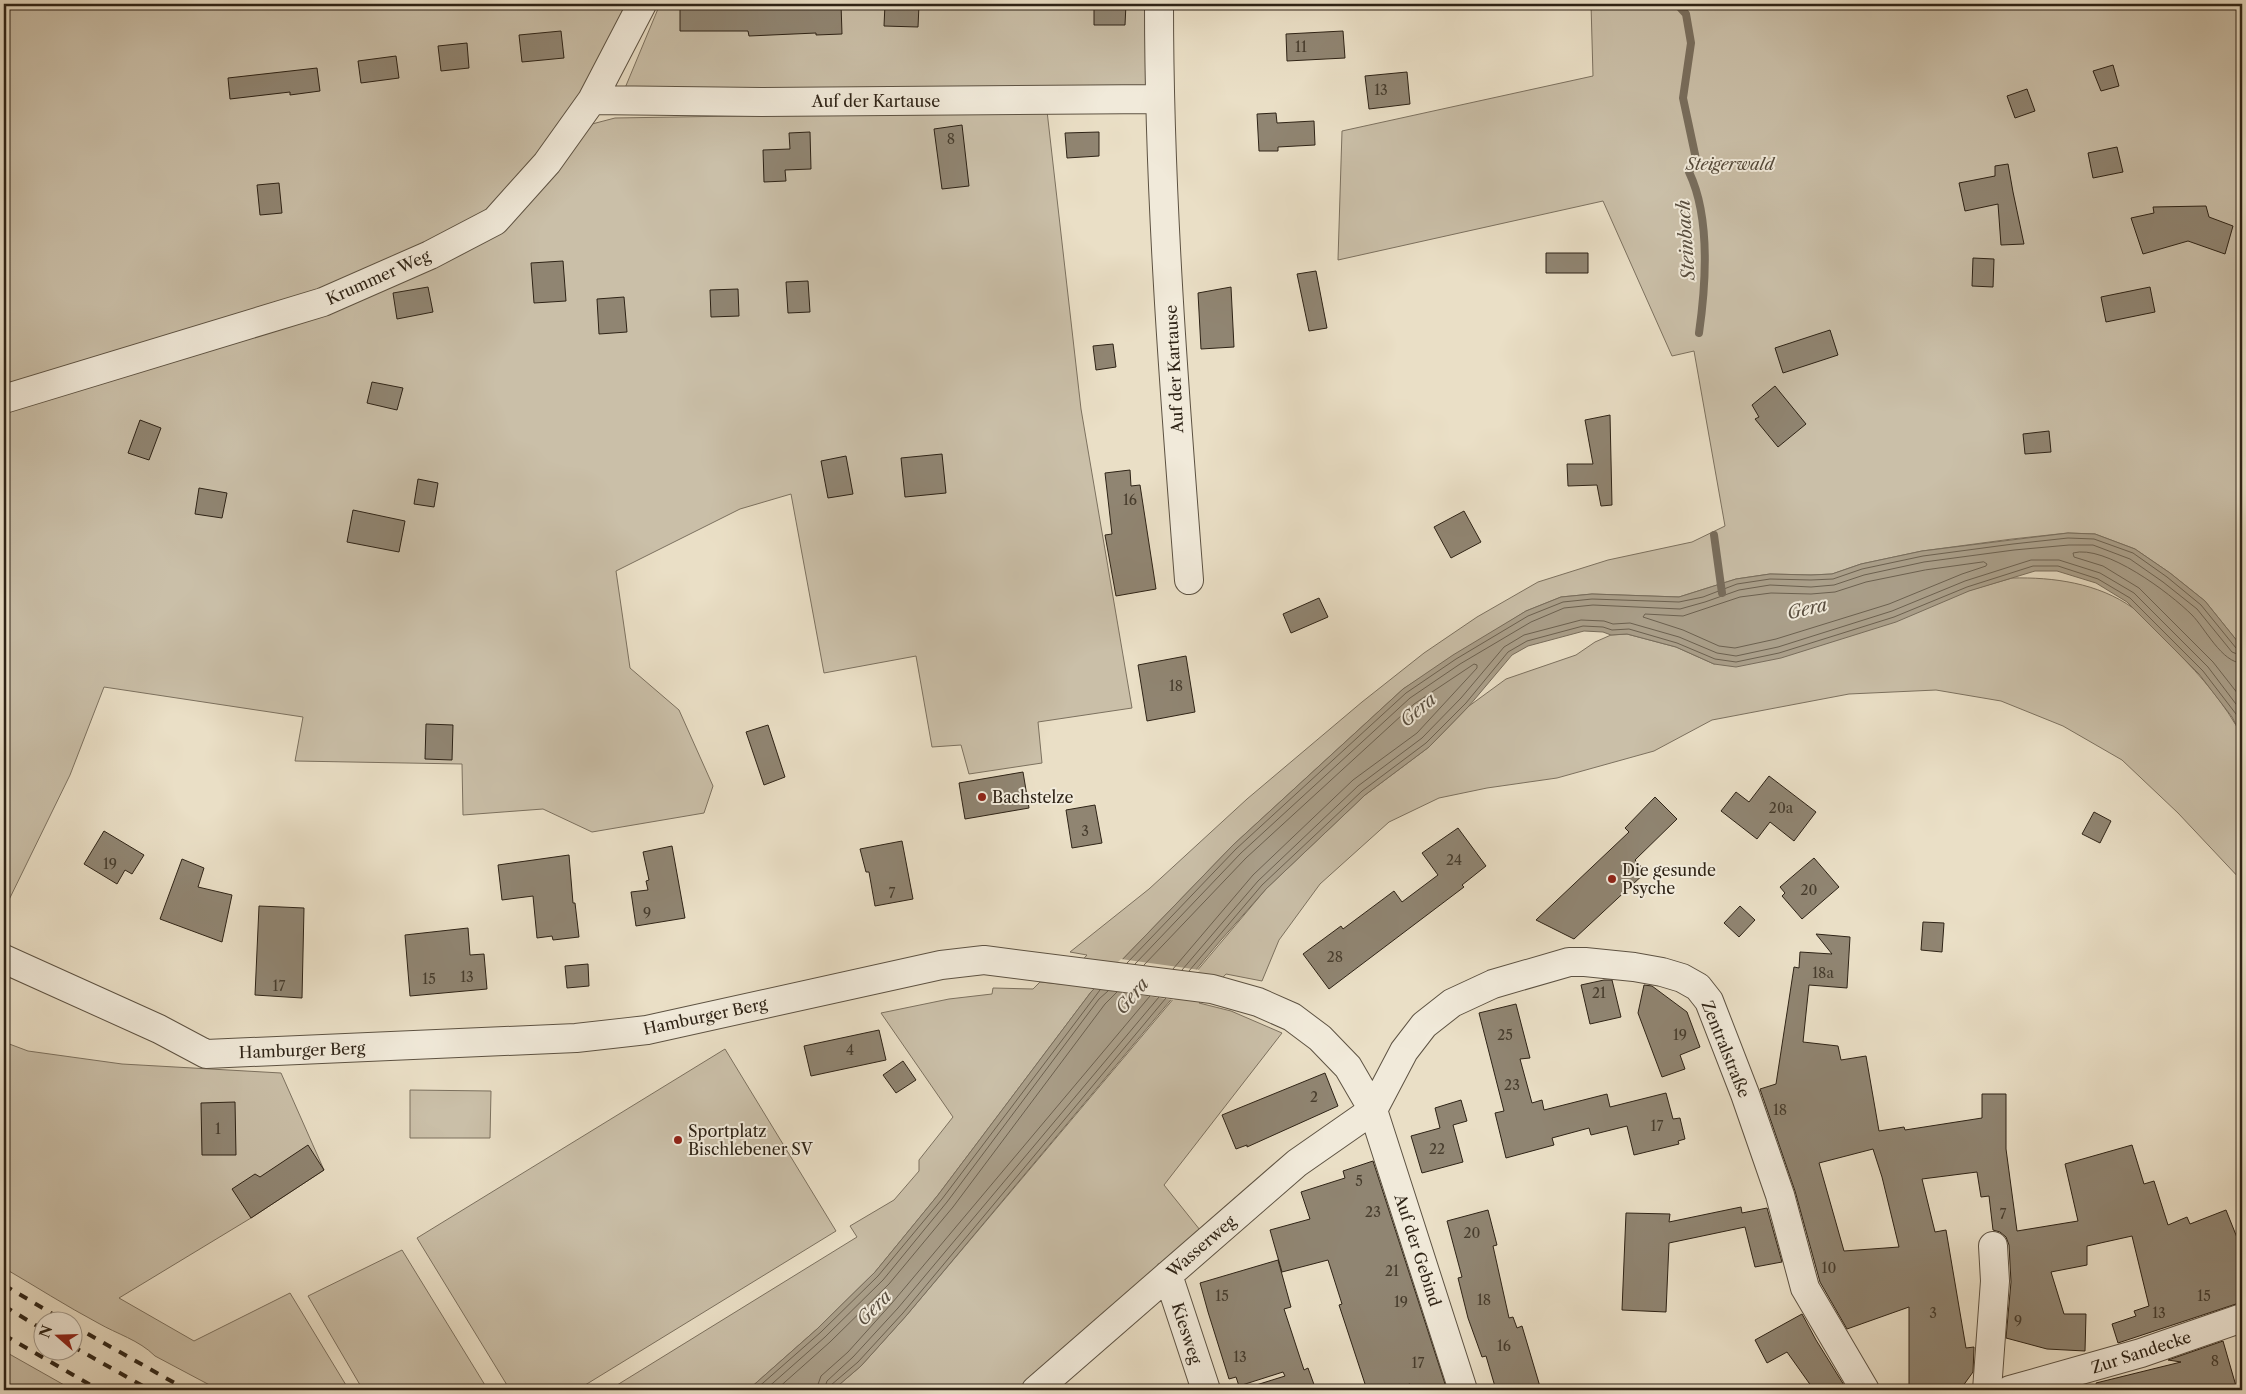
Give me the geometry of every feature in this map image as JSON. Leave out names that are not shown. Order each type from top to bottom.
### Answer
[{"type":"street","name":"Krummer Weg","points":[[4,399],[324,302],[430,255],[495,221],[547,163],[592,100],[642,4]]},
{"type":"street","name":"Auf der Kartause","points":[[1159,4],[1159,99],[1177,420],[1189,580]]},
{"type":"street","name":"Auf der Kartause","points":[[592,100],[771,102],[1159,99]]},
{"type":"street","name":"Hamburger Berg","points":[[4,959],[158,1029],[206,1054],[576,1038],[647,1030],[941,965],[984,960],[1212,989],[1258,1002],[1292,1017],[1320,1038],[1348,1067],[1373,1110]]},
{"type":"street","name":"Zentralstraße","points":[[1373,1110],[1404,1051],[1424,1025],[1452,1003],[1493,984],[1569,962],[1577,962],[1606,963],[1653,970],[1682,978],[1698,987],[1709,1002],[1745,1094],[1780,1195],[1805,1288],[1865,1390]]},
{"type":"street","name":"Wasserweg","points":[[1036,1390],[1297,1163],[1373,1110]]},
{"type":"street","name":"Auf der Gebind","points":[[1373,1110],[1463,1390]]},
{"type":"street","points":[[1987,1390],[1995,1281],[1993,1246]]},
{"type":"street","name":"Kiesweg","points":[[1168,1275],[1206,1390]]},
{"type":"street","name":"Zur Sandecke","points":[[2010,1390],[2141,1353],[2242,1318]]},
{"type":"green space","points":[[4,4],[626,4],[584,88],[553,138],[498,205],[502,233],[592,124],[615,118],[1047,111],[1081,409],[1132,708],[1038,722],[1042,763],[969,774],[961,745],[932,747],[916,656],[824,673],[791,494],[740,509],[616,571],[630,668],[679,710],[713,786],[704,813],[592,832],[543,809],[463,815],[462,764],[295,761],[303,717],[104,687],[70,775],[4,910],[4,408],[312,295],[4,392]]},
{"type":"green space","points":[[660,4],[1146,4],[1147,90],[625,88]]},
{"type":"green space","name":"Steigerwald","points":[[1591,4],[2242,4],[2242,647],[2205,601],[2170,573],[2135,549],[2095,534],[2068,533],[1922,551],[1861,564],[1832,574],[1770,574],[1736,579],[1679,597],[1592,594],[1561,597],[1526,611],[1403,689],[1233,845],[1091,992],[938,1195],[875,1272],[817,1329],[748,1390],[609,1390],[857,1237],[850,1226],[894,1200],[919,1171],[919,1160],[953,1117],[881,1013],[949,999],[992,994],[993,988],[1033,989],[1040,982],[1060,984],[1087,955],[1070,952],[1149,889],[1247,799],[1362,702],[1424,653],[1477,617],[1538,582],[1608,560],[1692,542],[1725,526],[1694,351],[1672,356],[1603,201],[1338,260],[1342,131],[1593,76]]},
{"type":"green space","points":[[2012,578],[2059,580],[2075,583],[2119,599],[2139,612],[2150,623],[2221,702],[2242,736],[2242,881],[2178,813],[2122,760],[2063,726],[2001,701],[1936,690],[1849,694],[1712,720],[1654,751],[1557,778],[1487,788],[1439,798],[1389,822],[1320,884],[1279,940],[1262,981],[1226,974],[1199,1003],[1231,1011],[1282,1033],[1164,1185],[1200,1230],[1020,1390],[833,1390],[861,1366],[906,1316],[1266,889],[1365,795],[1429,747],[1469,706],[1506,679],[1576,655],[1595,642],[1611,635],[1627,634],[1676,647],[1714,664]]},
{"type":"green space","points":[[4,1042],[28,1051],[122,1064],[281,1073],[324,1170],[251,1218],[119,1298],[194,1341],[290,1293],[349,1390],[219,1390],[155,1356],[135,1341],[105,1327],[4,1268]]},
{"type":"green space","name":"Sportplatz Bischlebener SV","points":[[725,1049],[836,1231],[577,1390],[510,1390],[417,1238]]},
{"type":"green space","points":[[410,1090],[491,1091],[490,1138],[410,1138]]},
{"type":"green space","points":[[402,1250],[488,1390],[363,1390],[308,1296]]},
{"type":"green space","points":[[4,1351],[73,1390],[4,1390]]},
{"type":"water","name":"Gera","points":[[2068,533],[2095,534],[2135,549],[2170,573],[2205,601],[2242,647],[2242,736],[2232,717],[2199,674],[2127,602],[2096,583],[2057,571],[2035,571],[1969,591],[1896,622],[1781,658],[1736,667],[1714,664],[1676,647],[1627,634],[1611,635],[1603,632],[1584,631],[1528,646],[1512,655],[1469,706],[1429,747],[1365,795],[1266,889],[1221,940],[906,1316],[861,1366],[833,1390],[748,1390],[817,1329],[875,1272],[938,1195],[1091,992],[1233,845],[1403,689],[1453,655],[1526,611],[1561,597],[1592,594],[1679,597],[1736,579],[1770,574],[1832,574],[1861,564],[1922,551]]},
{"type":"pier","points":[[1121,959],[1200,970],[1174,1000],[1091,988]]},
{"type":"building","points":[[841,4],[842,34],[816,35],[816,33],[749,36],[748,31],[680,31],[680,5],[722,5],[722,7]]},
{"type":"building","points":[[885,4],[919,5],[918,27],[884,26]]},
{"type":"building","points":[[1094,4],[1126,4],[1125,25],[1094,25]]},
{"type":"building","points":[[561,31],[564,58],[522,62],[519,35]]},
{"type":"building","points":[[1343,31],[1345,58],[1287,61],[1286,34]]},
{"type":"building","points":[[467,43],[469,68],[441,71],[438,46]]},
{"type":"building","points":[[396,56],[399,78],[361,83],[358,61]]},
{"type":"building","points":[[2113,65],[2119,86],[2101,91],[2093,71]]},
{"type":"building","points":[[317,68],[320,91],[290,95],[290,92],[230,99],[228,78]]},
{"type":"building","points":[[1407,72],[1410,104],[1369,109],[1365,76]]},
{"type":"building","points":[[2027,89],[2035,111],[2015,118],[2007,96]]},
{"type":"building","points":[[1276,113],[1277,123],[1314,121],[1315,145],[1278,147],[1278,151],[1259,151],[1257,114]]},
{"type":"building","points":[[962,125],[969,186],[942,189],[934,129]]},
{"type":"building","points":[[810,132],[811,169],[785,170],[786,181],[764,182],[763,150],[790,149],[789,133]]},
{"type":"building","points":[[1099,132],[1099,156],[1067,158],[1065,133]]},
{"type":"building","points":[[2117,147],[2123,172],[2093,178],[2088,153]]},
{"type":"building","points":[[2008,164],[2024,244],[2001,245],[1998,204],[1965,211],[1959,183],[1995,176],[1995,166]]},
{"type":"building","points":[[279,183],[282,213],[260,215],[257,185]]},
{"type":"building","points":[[2206,206],[2209,217],[2233,226],[2225,254],[2188,241],[2143,254],[2131,218],[2154,213],[2153,207]]},
{"type":"building","points":[[1546,253],[1588,253],[1588,273],[1546,273]]},
{"type":"building","points":[[1973,258],[1994,259],[1993,287],[1972,286]]},
{"type":"building","points":[[563,261],[566,301],[534,303],[531,263]]},
{"type":"building","points":[[1316,271],[1327,328],[1309,331],[1297,274]]},
{"type":"building","points":[[808,281],[810,312],[788,313],[786,282]]},
{"type":"building","points":[[428,287],[433,312],[397,319],[393,293]]},
{"type":"building","points":[[1231,287],[1234,347],[1201,349],[1198,293]]},
{"type":"building","points":[[2150,287],[2155,312],[2106,322],[2101,297]]},
{"type":"building","points":[[738,289],[739,316],[711,317],[710,290]]},
{"type":"building","points":[[624,297],[627,332],[599,334],[597,299]]},
{"type":"building","points":[[1830,330],[1838,355],[1783,373],[1775,348]]},
{"type":"building","points":[[1113,344],[1116,367],[1096,370],[1093,346]]},
{"type":"building","points":[[372,382],[403,388],[397,410],[367,403]]},
{"type":"building","points":[[1775,386],[1806,424],[1778,447],[1755,419],[1759,417],[1752,405]]},
{"type":"building","points":[[1610,415],[1612,505],[1601,506],[1597,485],[1568,486],[1567,464],[1593,464],[1585,420]]},
{"type":"building","points":[[140,420],[161,428],[149,460],[128,453]]},
{"type":"building","points":[[2049,431],[2051,452],[2025,454],[2023,434]]},
{"type":"building","points":[[942,454],[946,493],[905,497],[901,458]]},
{"type":"building","points":[[846,456],[853,494],[828,498],[821,461]]},
{"type":"building","points":[[1130,470],[1131,486],[1140,485],[1156,589],[1116,596],[1105,535],[1112,534],[1105,473]]},
{"type":"building","points":[[418,479],[438,483],[434,507],[414,504]]},
{"type":"building","points":[[199,488],[227,493],[222,518],[195,514]]},
{"type":"building","points":[[353,510],[405,521],[399,552],[347,542]]},
{"type":"building","points":[[1464,511],[1481,542],[1451,558],[1434,527]]},
{"type":"building","points":[[1319,598],[1328,617],[1291,633],[1283,614]]},
{"type":"building","points":[[1186,656],[1195,712],[1147,721],[1138,665]]},
{"type":"building","points":[[426,724],[453,725],[452,760],[425,759]]},
{"type":"building","points":[[768,725],[785,777],[764,785],[746,732]]},
{"type":"building","points":[[1023,772],[1029,808],[965,819],[959,783]]},
{"type":"building","points":[[1769,776],[1816,812],[1794,841],[1770,822],[1757,839],[1721,811],[1736,792],[1749,802]]},
{"type":"building","points":[[1655,797],[1677,819],[1635,860],[1646,872],[1574,939],[1536,920],[1629,832],[1625,828]]},
{"type":"building","points":[[1095,805],[1102,843],[1072,848],[1066,810]]},
{"type":"building","points":[[2094,812],[2111,821],[2100,843],[2082,834]]},
{"type":"building","points":[[1458,828],[1486,866],[1462,885],[1464,887],[1329,989],[1303,954],[1341,926],[1343,929],[1394,891],[1402,902],[1438,875],[1422,853]]},
{"type":"building","points":[[104,831],[144,855],[132,874],[125,870],[117,884],[84,864]]},
{"type":"building","points":[[902,841],[913,899],[875,906],[869,872],[866,872],[860,849]]},
{"type":"building","points":[[672,846],[685,918],[636,926],[631,892],[648,890],[646,881],[649,880],[643,852]]},
{"type":"building","points":[[569,855],[573,903],[575,903],[579,937],[553,940],[552,936],[537,938],[533,896],[502,900],[498,865]]},
{"type":"building","points":[[1814,858],[1839,887],[1802,919],[1782,896],[1785,893],[1780,887]]},
{"type":"building","points":[[182,859],[204,868],[198,887],[232,895],[222,942],[160,919]]},
{"type":"building","points":[[259,906],[304,908],[302,998],[255,995]]},
{"type":"building","points":[[1740,906],[1755,920],[1739,937],[1724,923]]},
{"type":"building","points":[[1923,922],[1944,923],[1942,952],[1921,950]]},
{"type":"building","points":[[468,928],[470,955],[484,954],[487,989],[410,996],[405,935]]},
{"type":"building","points":[[1816,934],[1850,937],[1847,988],[1809,985],[1803,1042],[1838,1046],[1841,1060],[1866,1056],[1879,1131],[1904,1127],[1905,1130],[1982,1118],[1982,1094],[2006,1094],[2006,1149],[2017,1231],[2078,1221],[2065,1164],[2132,1145],[2144,1184],[2154,1181],[2168,1225],[2187,1217],[2190,1224],[2226,1210],[2242,1250],[2242,1302],[2118,1343],[2112,1324],[2136,1316],[2134,1311],[2149,1306],[2132,1236],[2087,1246],[2087,1265],[2051,1272],[2064,1314],[2086,1314],[2085,1351],[2047,1349],[2006,1338],[2011,1282],[2009,1245],[2006,1237],[2000,1232],[1993,1230],[1989,1196],[1981,1197],[1977,1172],[1922,1179],[1935,1232],[1946,1230],[1966,1348],[1974,1347],[1973,1372],[1960,1390],[1909,1390],[1909,1307],[1847,1329],[1820,1282],[1795,1191],[1760,1089],[1776,1084],[1794,967],[1799,968],[1800,952],[1832,954]],"holes":[[[1873,1149],[1882,1177],[1899,1247],[1844,1251],[1819,1163]]]},
{"type":"building","points":[[588,964],[589,986],[567,988],[565,966]]},
{"type":"building","points":[[1612,980],[1621,1017],[1590,1024],[1581,985]]},
{"type":"building","points":[[1644,985],[1652,986],[1687,1012],[1700,1047],[1680,1055],[1685,1069],[1662,1077],[1638,1013]]},
{"type":"building","points":[[1516,1004],[1530,1058],[1520,1059],[1532,1103],[1542,1100],[1544,1110],[1607,1094],[1610,1107],[1666,1093],[1673,1119],[1680,1118],[1685,1139],[1678,1141],[1679,1144],[1634,1155],[1627,1126],[1591,1135],[1589,1128],[1552,1138],[1554,1145],[1506,1158],[1495,1113],[1504,1111],[1479,1013]]},
{"type":"building","points":[[879,1030],[886,1060],[811,1076],[804,1046]]},
{"type":"building","points":[[903,1061],[916,1080],[896,1093],[883,1075]]},
{"type":"building","points":[[1325,1073],[1338,1106],[1247,1147],[1247,1145],[1236,1149],[1222,1115]]},
{"type":"building","points":[[1461,1100],[1467,1121],[1453,1125],[1463,1162],[1422,1173],[1411,1136],[1440,1128],[1435,1108]]},
{"type":"building","points":[[235,1102],[236,1155],[202,1155],[201,1103]]},
{"type":"building","points":[[308,1145],[324,1170],[251,1218],[232,1189],[255,1174],[260,1177]]},
{"type":"building","points":[[1373,1161],[1447,1390],[1412,1390],[1410,1384],[1389,1390],[1367,1390],[1339,1305],[1342,1304],[1328,1260],[1282,1272],[1270,1230],[1310,1219],[1301,1192],[1345,1178],[1343,1171]]},
{"type":"building","points":[[1741,1207],[1742,1213],[1767,1208],[1782,1262],[1755,1267],[1745,1227],[1669,1243],[1666,1312],[1622,1310],[1626,1213],[1670,1214],[1669,1222]]},
{"type":"building","points":[[1488,1210],[1497,1245],[1493,1246],[1509,1318],[1513,1317],[1517,1328],[1522,1326],[1541,1390],[1496,1390],[1486,1356],[1482,1357],[1468,1318],[1458,1278],[1462,1277],[1447,1221]]},
{"type":"building","points":[[1278,1260],[1291,1307],[1284,1309],[1304,1370],[1308,1368],[1316,1390],[1254,1390],[1253,1386],[1285,1376],[1283,1372],[1239,1386],[1236,1377],[1229,1379],[1208,1312],[1200,1283]]},
{"type":"building","points":[[1802,1314],[1847,1390],[1814,1390],[1787,1352],[1767,1363],[1755,1340]]},
{"type":"building","points":[[2223,1341],[2236,1386],[2222,1390],[2097,1390],[2096,1383],[2181,1362],[2168,1360]]},
{"type":"waterway","name":"Steinbach","points":[[1677,4],[1686,14],[1691,43],[1683,98],[1696,159],[1689,172],[1696,190],[1704,230],[1705,273],[1699,333]]},
{"type":"waterway","name":"Steinbach","points":[[1714,535],[1722,593]]},
{"type":"railway","points":[[4,1285],[49,1312]]},
{"type":"railway","points":[[4,1306],[32,1323]]},
{"type":"railway","points":[[82,1331],[187,1390]]},
{"type":"railway","points":[[4,1335],[99,1390]]},
{"type":"railway","points":[[82,1352],[150,1390]]},
{"type":"place","name":"Bachstelze","points":[[982,797]]},
{"type":"place","name":"Die gesunde Psyche","points":[[1612,879]]},
{"type":"place","name":"Sportplatz Bischlebener SV","points":[[678,1140]]}]
